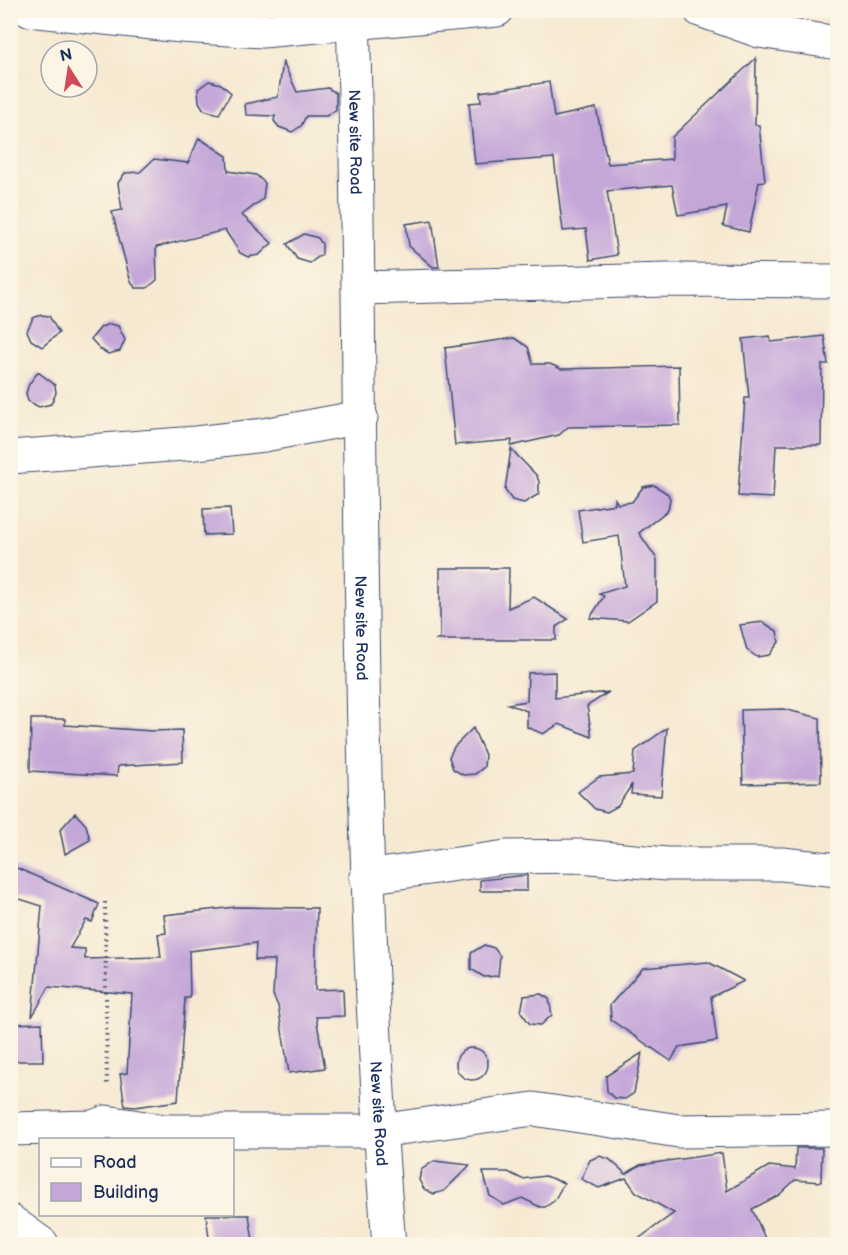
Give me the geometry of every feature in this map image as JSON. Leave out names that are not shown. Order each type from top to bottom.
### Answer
[{"type":"street","points":[[29,10],[181,26],[262,31],[353,18],[497,10]]},
{"type":"street","points":[[700,10],[759,31],[837,43]]},
{"type":"street","name":"New site Road","points":[[353,18],[362,417],[366,877],[379,1131],[389,1245]]},
{"type":"street","points":[[359,288],[574,281],[837,281]]},
{"type":"street","points":[[10,456],[195,443],[264,435],[362,417]]},
{"type":"street","points":[[366,877],[506,856],[581,856],[666,864],[782,864],[837,870]]},
{"type":"street","points":[[10,1129],[93,1127],[106,1122],[165,1131],[379,1131],[533,1109],[680,1131],[837,1129]]},
{"type":"street","points":[[10,1221],[42,1245]]},
{"type":"path","points":[[105,902],[106,1122]]},
{"type":"building","points":[[756,58],[755,125],[759,125],[765,181],[759,182],[749,232],[723,226],[727,207],[678,215],[672,185],[607,191],[617,255],[590,260],[586,229],[563,231],[554,158],[475,164],[469,103],[481,102],[480,92],[549,82],[554,117],[596,108],[608,164],[672,159],[672,137]]},
{"type":"building","points":[[283,62],[297,92],[328,88],[336,93],[336,110],[326,116],[306,116],[301,126],[292,132],[279,127],[274,121],[275,116],[246,115],[245,104],[278,97]]},
{"type":"building","points":[[209,81],[221,84],[231,93],[219,114],[204,110],[199,102],[198,89]]},
{"type":"building","points":[[199,138],[227,156],[228,171],[256,175],[265,183],[263,199],[242,215],[272,243],[259,255],[248,257],[240,253],[225,230],[156,247],[157,280],[147,288],[135,288],[130,279],[112,212],[122,210],[118,183],[125,173],[140,172],[154,159],[188,163]]},
{"type":"building","points":[[432,220],[439,267],[433,267],[409,246],[406,224]]},
{"type":"building","points":[[304,234],[318,238],[322,244],[322,254],[310,263],[297,259],[287,244]]},
{"type":"building","points":[[41,315],[49,316],[59,333],[42,347],[31,340],[27,331],[33,318]]},
{"type":"building","points":[[110,324],[118,326],[125,340],[120,351],[108,354],[91,339],[101,327]]},
{"type":"building","points":[[770,336],[771,342],[824,336],[828,364],[822,364],[821,445],[776,445],[773,498],[738,496],[745,398],[749,398],[743,339]]},
{"type":"building","points":[[514,338],[528,347],[533,364],[550,364],[561,369],[679,366],[680,425],[568,427],[559,435],[511,446],[512,440],[455,445],[445,348]]},
{"type":"building","points":[[38,372],[55,385],[56,393],[51,404],[39,407],[28,401],[26,393],[29,384]]},
{"type":"building","points":[[511,449],[537,476],[539,482],[539,494],[524,503],[512,500],[505,490]]},
{"type":"building","points":[[654,485],[668,494],[670,499],[668,510],[639,533],[657,559],[657,601],[628,621],[590,618],[604,596],[599,594],[625,586],[619,536],[583,542],[578,510],[615,504],[615,499],[618,504],[632,502],[643,487]]},
{"type":"building","points":[[230,508],[232,534],[204,535],[203,509]]},
{"type":"building","points":[[440,568],[509,568],[508,608],[534,597],[568,619],[556,627],[556,640],[435,640],[440,638]]},
{"type":"building","points":[[763,622],[777,631],[779,642],[769,655],[757,657],[747,650],[740,625]]},
{"type":"building","points":[[555,672],[555,698],[609,692],[587,706],[592,737],[559,724],[543,734],[527,727],[527,711],[508,704],[527,701],[528,673]]},
{"type":"building","points":[[783,709],[820,718],[821,782],[743,784],[741,710]]},
{"type":"building","points":[[31,719],[65,719],[65,725],[152,731],[182,730],[183,762],[118,766],[117,776],[30,771]]},
{"type":"building","points":[[473,728],[485,755],[484,767],[475,774],[463,775],[453,769],[449,757],[454,747]]},
{"type":"building","points":[[667,728],[661,796],[631,794],[632,784],[618,806],[607,812],[595,809],[578,792],[599,777],[633,774],[635,751]]},
{"type":"building","points":[[75,813],[86,825],[90,840],[65,854],[60,830]]},
{"type":"building","points":[[10,865],[99,904],[92,922],[86,920],[70,948],[85,949],[85,959],[161,957],[158,934],[166,933],[164,915],[236,907],[317,908],[315,990],[343,989],[344,1016],[316,1017],[325,1068],[289,1073],[278,1006],[273,995],[275,960],[255,960],[256,943],[189,951],[190,998],[185,998],[178,1101],[135,1107],[125,1106],[120,1074],[127,1073],[132,994],[49,987],[32,1017],[42,906],[10,896]]},
{"type":"building","points":[[527,875],[527,891],[480,891],[480,880]]},
{"type":"building","points":[[484,945],[494,948],[500,956],[498,976],[484,977],[471,969],[471,953]]},
{"type":"building","points":[[708,962],[744,981],[711,997],[717,1041],[679,1047],[671,1061],[611,1020],[610,1005],[643,968]]},
{"type":"building","points":[[541,994],[549,999],[552,1015],[541,1025],[530,1024],[521,1012],[524,996]]},
{"type":"building","points":[[42,1023],[43,1061],[12,1061],[11,1024]]},
{"type":"building","points":[[472,1048],[483,1053],[488,1064],[483,1075],[472,1080],[461,1075],[456,1064],[461,1053]]},
{"type":"building","points":[[642,1053],[634,1093],[625,1099],[614,1098],[607,1091],[606,1076]]},
{"type":"building","points":[[796,1148],[822,1148],[821,1182],[795,1180],[779,1195],[752,1209],[768,1245],[630,1245],[674,1213],[636,1192],[626,1178],[599,1188],[581,1179],[590,1160],[599,1156],[609,1159],[626,1174],[640,1165],[722,1153],[727,1191],[769,1166],[795,1169]]},
{"type":"building","points":[[434,1161],[470,1165],[444,1191],[434,1194],[424,1189],[419,1180],[421,1170]]},
{"type":"building","points":[[483,1172],[508,1172],[522,1179],[545,1176],[564,1183],[554,1201],[545,1207],[540,1207],[522,1198],[504,1205],[490,1196]]},
{"type":"building","points":[[249,1215],[253,1241],[210,1245],[206,1216]]}]
